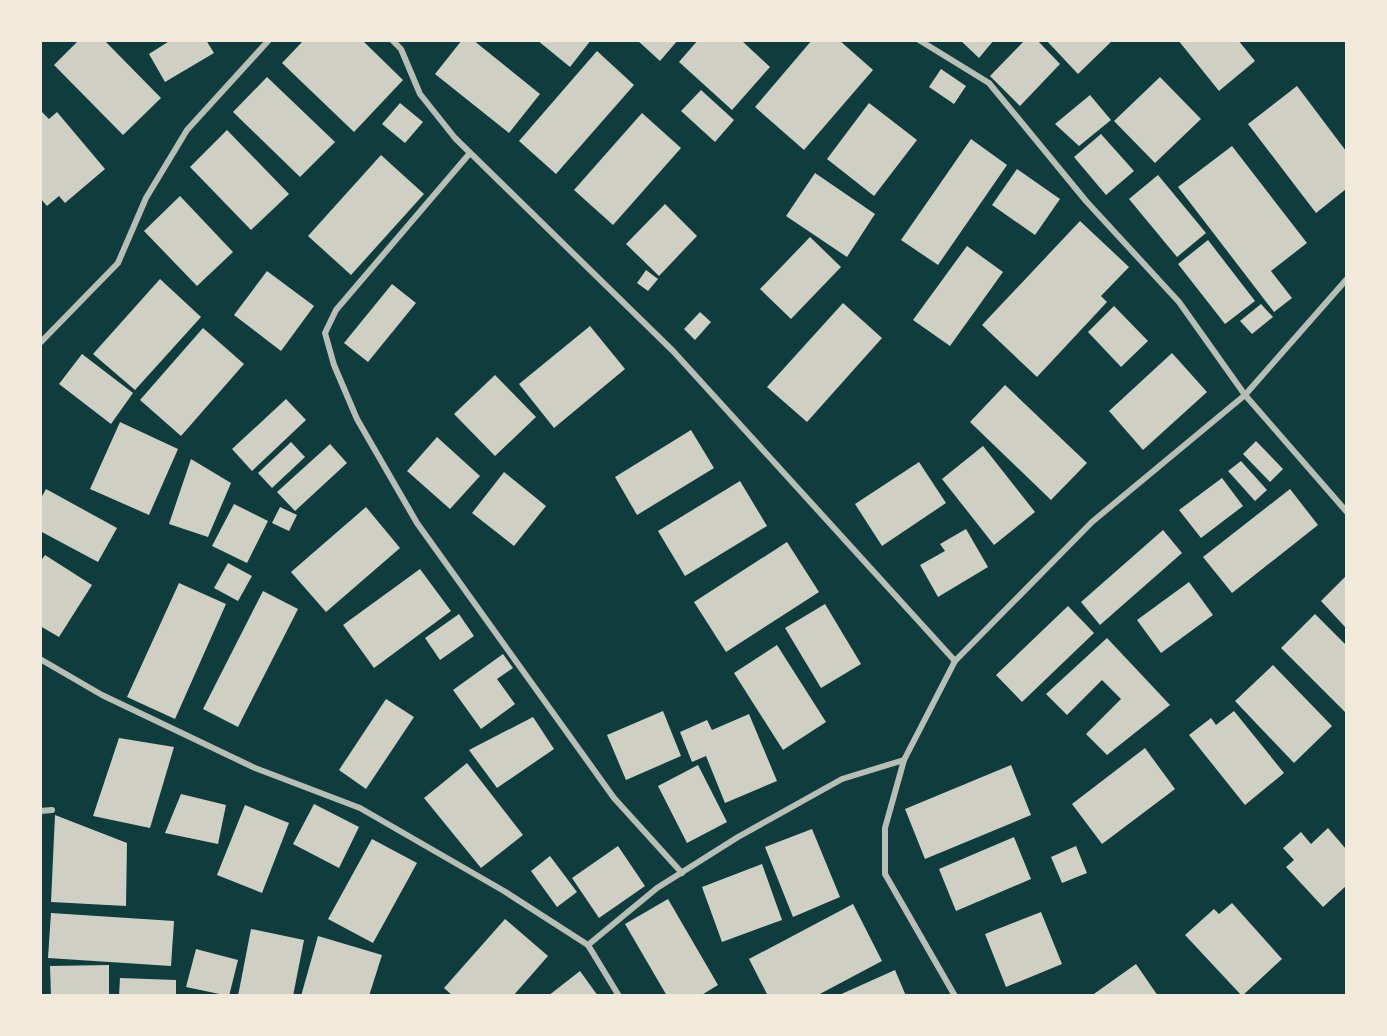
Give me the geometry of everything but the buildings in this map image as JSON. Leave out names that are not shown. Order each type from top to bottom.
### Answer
[{"type":"street","points":[[40,344],[118,262],[146,198],[187,130],[269,40]]},
{"type":"street","points":[[392,40],[401,49],[420,94],[455,138],[673,351],[955,661]]},
{"type":"street","points":[[401,49],[405,40]]},
{"type":"street","points":[[919,40],[989,83],[1086,201],[1179,302],[1245,395],[1347,511]]},
{"type":"street","points":[[470,153],[336,310],[325,333],[334,365],[357,419],[417,523],[614,798],[682,873]]},
{"type":"street","points":[[955,996],[885,874],[885,828],[904,760],[955,661],[1092,522],[1245,395],[1347,280]]},
{"type":"street","points":[[40,659],[102,695],[255,768],[360,808],[504,891],[588,945],[619,996]]},
{"type":"street","points":[[588,945],[657,888],[738,837],[843,779],[904,760]]},
{"type":"street","points":[[40,811],[52,810]]}]
